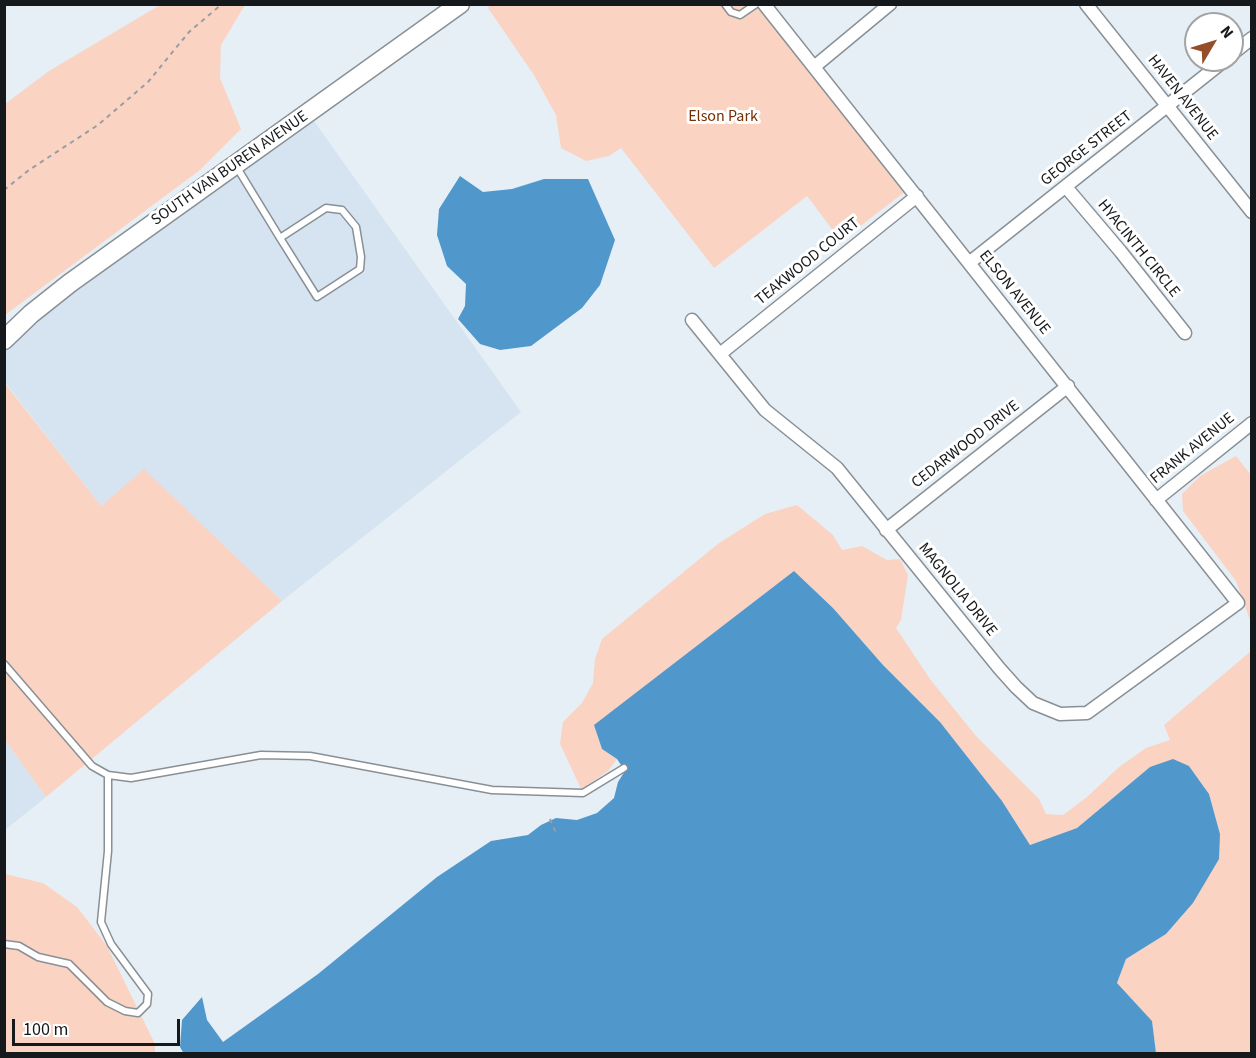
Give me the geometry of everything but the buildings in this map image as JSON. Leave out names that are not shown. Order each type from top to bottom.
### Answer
[{"type":"street","name":"SOUTH VAN BUREN AVENUE","points":[[4,340],[62,289],[460,4]]},
{"type":"street","name":"ELSON AVENUE","points":[[764,4],[1238,603]]},
{"type":"street","points":[[814,67],[890,4]]},
{"type":"street","name":"HAVEN AVENUE","points":[[1086,4],[1251,213]]},
{"type":"street","name":"GEORGE STREET","points":[[969,263],[1210,72]]},
{"type":"street","name":"HYACINTH CIRCLE","points":[[1066,187],[1185,333]]},
{"type":"street","name":"TEAKWOOD COURT","points":[[720,354],[917,196]]},
{"type":"street","name":"MAGNOLIA DRIVE","points":[[692,320],[765,410],[837,468],[1016,687],[1033,703],[1060,714],[1087,713],[1238,603]]},
{"type":"street","name":"CEDARWOOD DRIVE","points":[[886,530],[1068,386]]},
{"type":"street","name":"FRANK AVENUE","points":[[1156,500],[1251,423]]},
{"type":"lane","points":[[725,4],[731,12],[740,15],[756,4]]},
{"type":"lane","points":[[236,166],[280,238],[317,297],[360,269],[361,257],[356,227],[342,210],[326,208],[280,238]]},
{"type":"lane","points":[[4,664],[92,766],[108,775],[131,778],[261,755],[310,756],[492,790],[583,793],[624,768]]},
{"type":"lane","points":[[4,944],[19,946],[38,957],[69,964],[107,1002],[125,1011],[138,1013],[147,1004],[148,994],[111,944],[102,922],[108,851],[108,775]]},
{"type":"path","points":[[4,190],[29,170],[98,125],[163,65],[189,32],[222,4]]},
{"type":"path","points":[[550,819],[556,833]]},
{"type":"shaded area","points":[[314,121],[521,412],[282,601],[144,470],[101,506],[5,382],[5,352],[33,322],[135,244]]},
{"type":"shaded area","points":[[5,740],[46,797],[4,830]]},
{"type":"green space","name":"Elson Park","points":[[490,4],[763,5],[907,190],[841,241],[807,196],[714,268],[621,148],[609,156],[586,161],[561,148],[556,115],[534,75],[488,8]]},
{"type":"green space","points":[[160,5],[245,5],[221,45],[220,78],[241,129],[200,170],[5,315],[5,104],[49,71]]},
{"type":"green space","points":[[4,382],[101,506],[144,469],[282,601],[46,797],[5,740]]},
{"type":"green space","points":[[1236,456],[1251,475],[1251,623],[1236,581],[1183,511],[1182,494],[1200,476]]},
{"type":"green space","points":[[797,505],[833,535],[842,550],[862,546],[887,560],[900,559],[908,575],[901,620],[896,628],[930,679],[976,736],[1039,799],[1046,814],[1063,815],[1087,797],[1119,767],[1146,748],[1170,740],[1164,725],[1251,651],[1251,1053],[1156,1053],[1152,1021],[1117,983],[1126,959],[1166,934],[1193,903],[1220,834],[1209,794],[1189,766],[1150,767],[1077,828],[1030,845],[1002,801],[940,722],[883,665],[833,608],[794,571],[595,725],[602,749],[617,759],[608,771],[586,786],[583,793],[560,744],[563,722],[582,703],[593,683],[595,659],[602,639],[719,543],[765,514]]},
{"type":"green space","points":[[5,874],[43,883],[77,907],[107,946],[155,1044],[155,1053],[5,1054]]},
{"type":"water","points":[[460,176],[483,192],[512,189],[544,179],[588,179],[615,240],[600,285],[582,308],[531,346],[500,350],[480,344],[458,319],[465,306],[466,284],[447,266],[437,235],[439,209]]},
{"type":"water","points":[[794,571],[833,608],[883,665],[940,722],[1002,801],[1030,845],[1077,828],[1150,767],[1173,759],[1189,766],[1209,794],[1220,834],[1219,859],[1193,903],[1166,934],[1126,959],[1117,983],[1152,1021],[1156,1053],[184,1054],[180,1047],[182,1020],[202,997],[207,1020],[223,1042],[318,974],[437,877],[491,841],[528,835],[541,825],[556,818],[577,820],[597,813],[614,798],[618,782],[625,771],[617,759],[602,749],[594,725]]}]
